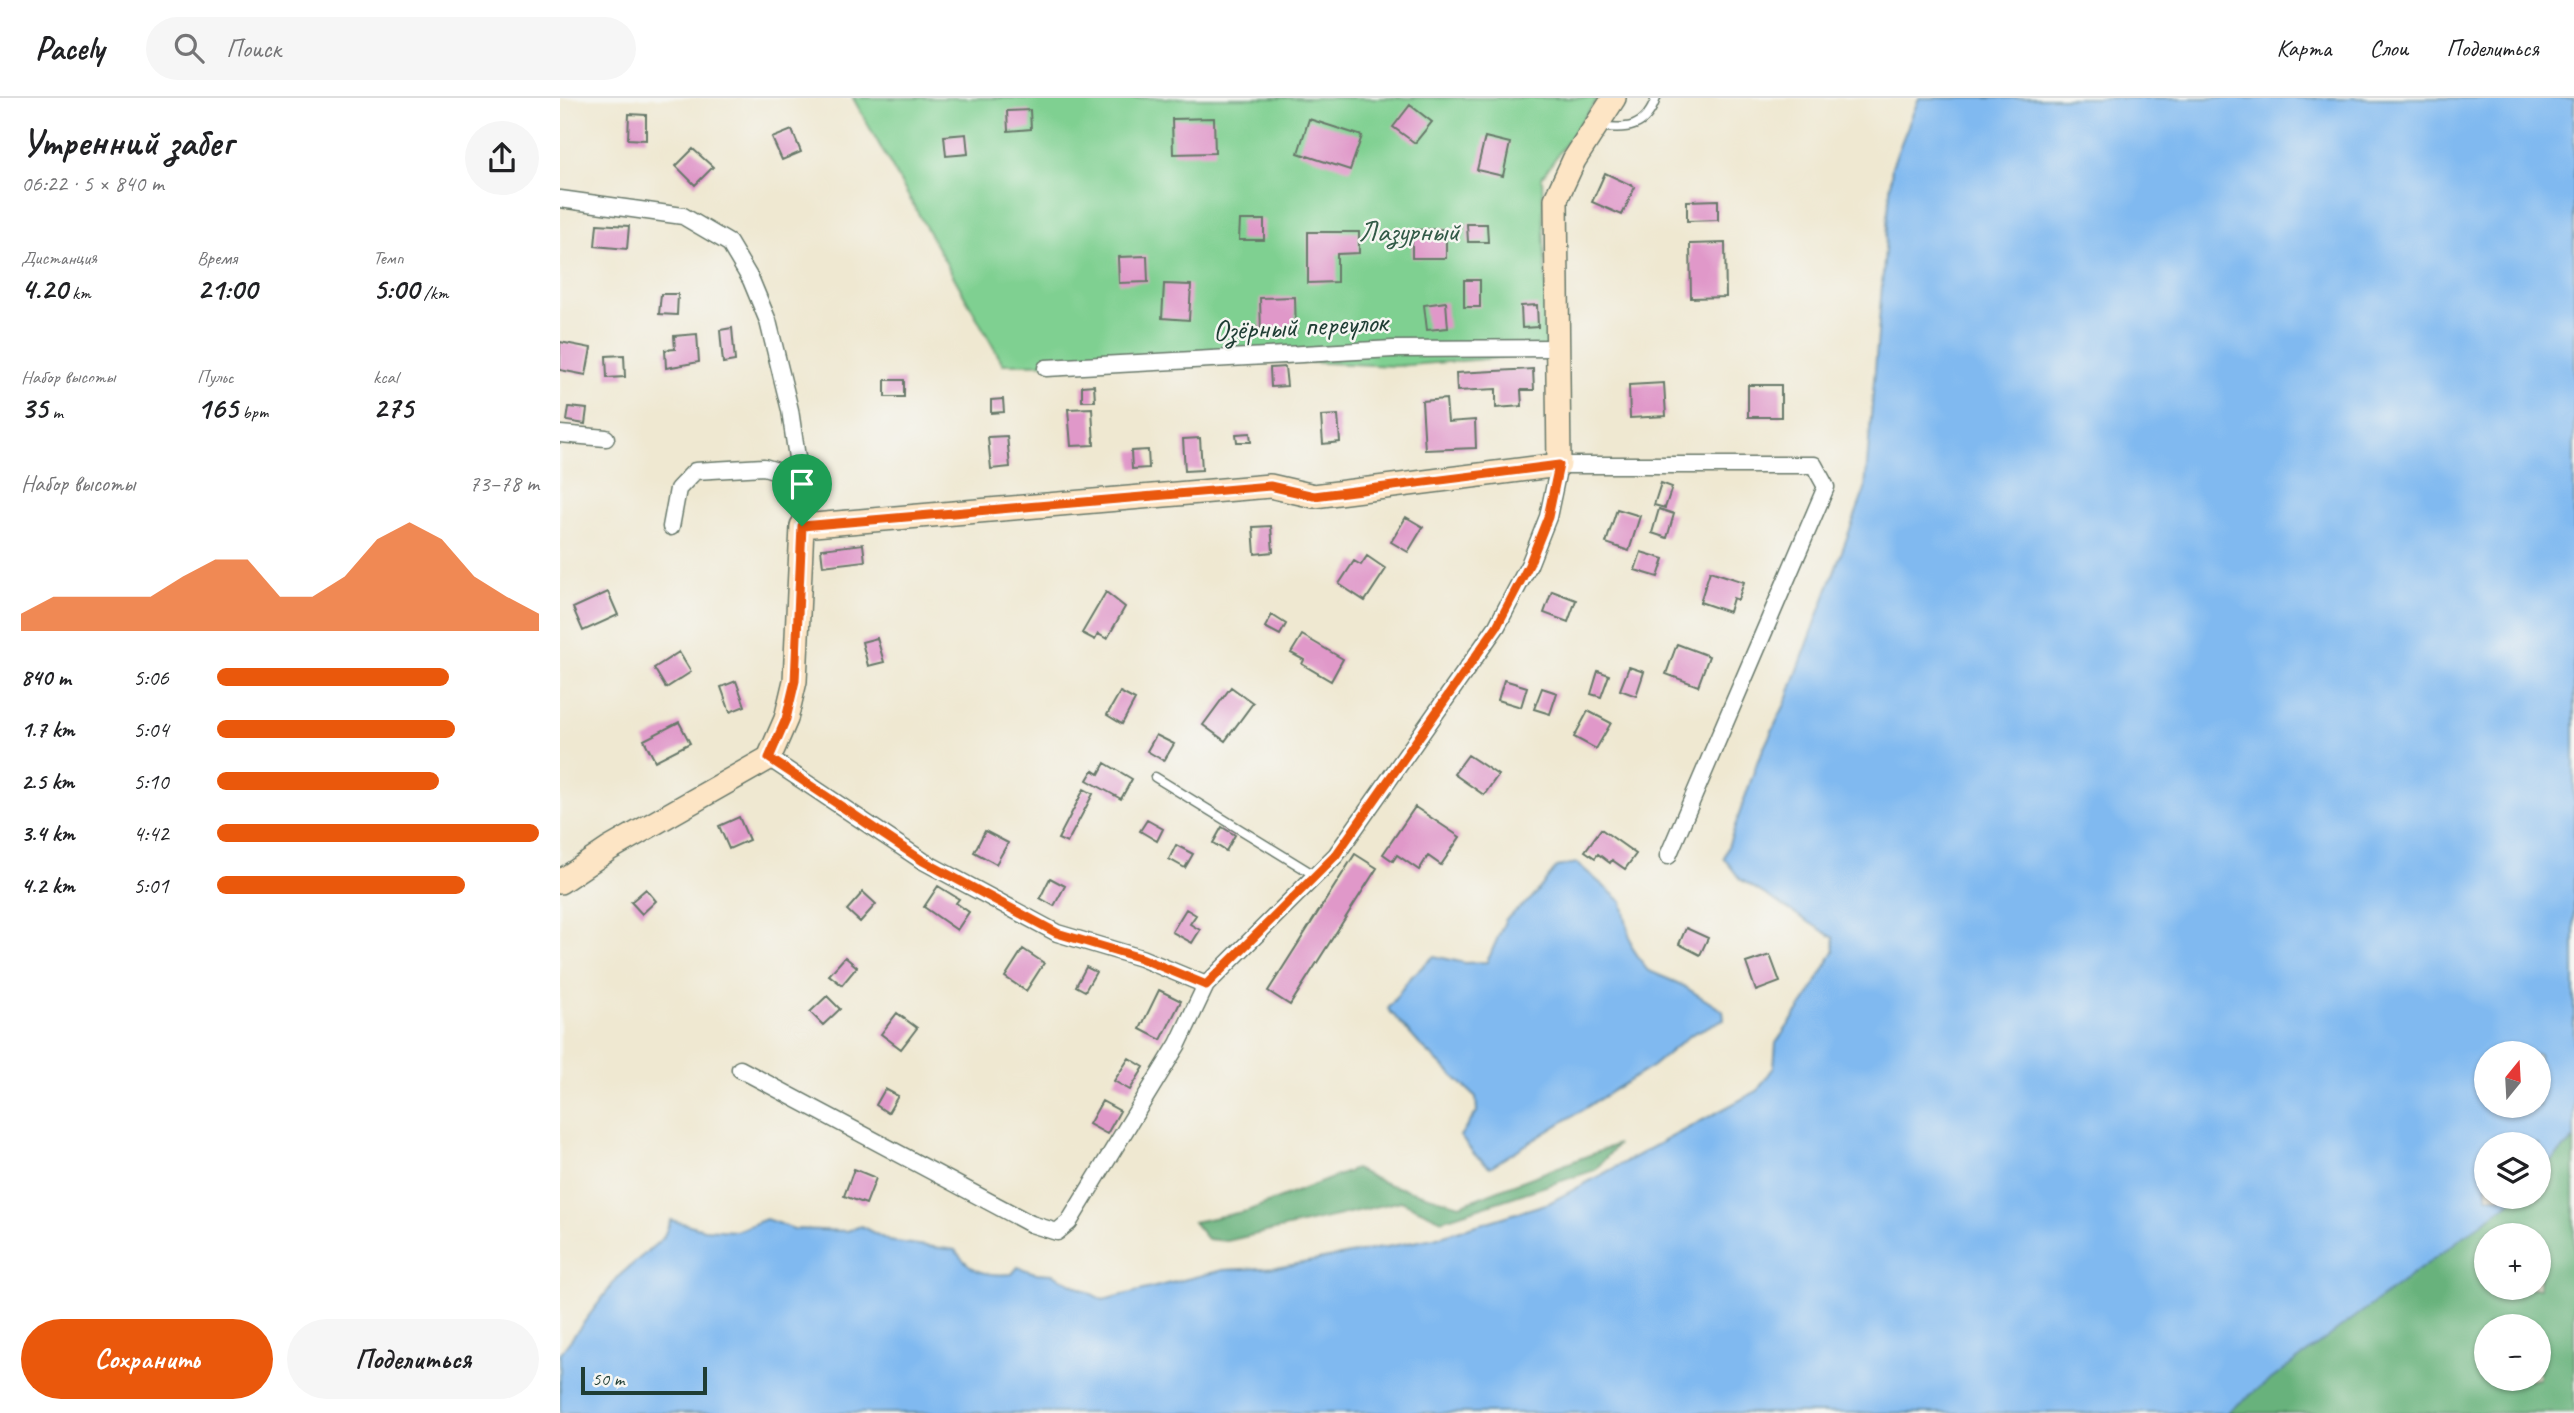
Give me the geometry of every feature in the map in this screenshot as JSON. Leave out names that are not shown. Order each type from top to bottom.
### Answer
[{"type":"street","points":[[740,1069],[1031,1224],[1057,1232],[1069,1222],[1178,1044],[1206,985],[1336,855],[1497,626],[1529,565],[1548,517],[1559,465],[1556,200],[1574,160],[1614,98]]},
{"type":"street","points":[[560,199],[683,216],[729,243],[751,280],[768,321],[790,410],[800,478],[802,526],[795,681],[786,719],[769,758],[609,849],[560,882]]},
{"type":"street","name":"Озёрный переулок","points":[[1046,368],[1393,349],[1556,348]]},
{"type":"street","points":[[560,434],[606,438]]},
{"type":"street","points":[[802,526],[1270,486],[1314,496],[1559,465],[1814,465],[1826,487],[1668,856]]},
{"type":"street","points":[[671,527],[678,489],[695,471],[764,467],[800,478]]},
{"type":"street","points":[[769,758],[923,861],[1057,933],[1141,958],[1206,985]]},
{"type":"lane","points":[[1595,125],[1626,130],[1642,121],[1656,98]]},
{"type":"lane","points":[[1155,777],[1316,876]]},
{"type":"green space","name":"Лазурный","points":[[853,98],[1598,98],[1542,177],[1548,354],[1396,366],[1305,362],[1003,364]]},
{"type":"green space","points":[[2574,1139],[2574,1413],[2226,1413],[2474,1228],[2474,1300],[2551,1300],[2551,1223],[2480,1223],[2499,1209],[2551,1209],[2551,1161]]},
{"type":"green space","points":[[1618,1144],[1595,1170],[1442,1220],[1401,1201],[1227,1241],[1207,1239],[1193,1222],[1247,1211],[1355,1169],[1387,1184],[1460,1205]]},
{"type":"water","points":[[1919,98],[2574,98],[2574,1139],[2551,1161],[2551,1132],[2474,1132],[2474,1209],[2501,1209],[2482,1223],[2474,1223],[2474,1229],[2226,1413],[560,1413],[560,1354],[619,1276],[663,1238],[671,1220],[704,1229],[736,1231],[766,1219],[794,1229],[847,1231],[861,1226],[889,1241],[955,1250],[967,1264],[986,1273],[1012,1274],[1018,1267],[1035,1273],[1053,1274],[1103,1300],[1223,1270],[1281,1267],[1434,1238],[1549,1203],[1757,1091],[1774,1067],[1776,1043],[1808,997],[1834,951],[1834,938],[1740,879],[1724,858],[1758,760],[1786,702],[1865,489],[1892,166]]},
{"type":"water","points":[[1577,863],[1622,902],[1632,947],[1647,970],[1682,985],[1723,1011],[1724,1019],[1690,1035],[1653,1066],[1490,1167],[1475,1155],[1460,1136],[1477,1112],[1476,1097],[1420,1045],[1388,1009],[1409,979],[1434,956],[1465,963],[1487,962],[1506,919],[1531,899],[1557,867]]},
{"type":"building","points":[[1410,105],[1432,122],[1415,143],[1393,127]]},
{"type":"building","points":[[1030,110],[1031,129],[1008,131],[1007,111]]},
{"type":"building","points":[[629,114],[646,115],[646,140],[628,139]]},
{"type":"building","points":[[1214,118],[1215,153],[1173,154],[1172,119]]},
{"type":"building","points":[[1309,119],[1362,136],[1350,170],[1298,153]]},
{"type":"building","points":[[792,130],[801,152],[782,160],[772,138]]},
{"type":"building","points":[[966,134],[968,154],[946,156],[944,136]]},
{"type":"building","points":[[1485,137],[1510,143],[1503,176],[1477,170]]},
{"type":"building","points":[[693,149],[713,167],[695,185],[676,166]]},
{"type":"building","points":[[1605,173],[1635,187],[1622,215],[1592,202]]},
{"type":"building","points":[[1718,200],[1718,220],[1687,221],[1687,201]]},
{"type":"building","points":[[1240,220],[1264,220],[1264,240],[1239,240]]},
{"type":"building","points":[[597,224],[629,226],[627,249],[595,246]]},
{"type":"building","points":[[1467,224],[1487,224],[1488,242],[1468,242]]},
{"type":"building","points":[[1446,229],[1446,258],[1412,258],[1412,230]]},
{"type":"building","points":[[1308,232],[1359,232],[1359,253],[1337,254],[1337,282],[1308,283]]},
{"type":"building","points":[[1725,243],[1726,297],[1691,298],[1690,244]]},
{"type":"building","points":[[1147,256],[1148,282],[1119,283],[1118,257]]},
{"type":"building","points":[[1464,280],[1480,280],[1480,307],[1464,307]]},
{"type":"building","points":[[1164,284],[1191,285],[1189,320],[1162,318]]},
{"type":"building","points":[[661,294],[678,294],[677,315],[659,314]]},
{"type":"building","points":[[1295,297],[1296,334],[1261,334],[1260,298]]},
{"type":"building","points":[[1446,302],[1448,328],[1427,330],[1424,305]]},
{"type":"building","points":[[1537,305],[1538,327],[1522,328],[1521,306]]},
{"type":"building","points":[[732,328],[735,361],[723,363],[720,330]]},
{"type":"building","points":[[697,334],[699,362],[666,368],[665,350],[675,349],[674,336]]},
{"type":"building","points":[[560,342],[591,348],[586,375],[560,370]]},
{"type":"building","points":[[624,355],[625,377],[607,378],[606,356]]},
{"type":"building","points":[[1285,367],[1287,386],[1271,387],[1270,368]]},
{"type":"building","points":[[1533,369],[1534,390],[1521,390],[1522,406],[1496,408],[1496,389],[1457,391],[1456,373]]},
{"type":"building","points":[[885,380],[904,380],[904,397],[885,397]]},
{"type":"building","points":[[1664,383],[1666,416],[1630,418],[1629,385]]},
{"type":"building","points":[[1094,385],[1095,401],[1082,401],[1082,386]]},
{"type":"building","points":[[1748,385],[1781,385],[1781,417],[1748,417]]},
{"type":"building","points":[[1003,399],[1004,412],[991,413],[991,400]]},
{"type":"building","points":[[1446,399],[1448,422],[1475,420],[1476,448],[1425,450],[1422,401]]},
{"type":"building","points":[[569,407],[587,409],[585,424],[567,421]]},
{"type":"building","points":[[1092,408],[1094,445],[1071,446],[1068,409]]},
{"type":"building","points":[[1338,415],[1340,442],[1323,444],[1321,416]]},
{"type":"building","points":[[1250,433],[1251,442],[1237,442],[1236,434]]},
{"type":"building","points":[[1007,436],[1010,467],[991,469],[988,437]]},
{"type":"building","points":[[1200,438],[1202,470],[1185,471],[1183,439]]},
{"type":"building","points":[[1148,450],[1149,468],[1132,469],[1131,451]]},
{"type":"building","points":[[1661,483],[1672,487],[1665,508],[1654,505]]},
{"type":"building","points":[[1617,509],[1640,516],[1629,551],[1606,543]]},
{"type":"building","points":[[1659,509],[1674,514],[1667,538],[1652,533]]},
{"type":"building","points":[[1406,517],[1423,527],[1408,552],[1391,542]]},
{"type":"building","points":[[1271,526],[1273,552],[1255,554],[1253,527]]},
{"type":"building","points":[[863,544],[865,561],[823,566],[821,549]]},
{"type":"building","points":[[1641,552],[1664,559],[1658,577],[1635,570]]},
{"type":"building","points":[[1367,556],[1386,569],[1365,601],[1339,584],[1354,561],[1361,565]]},
{"type":"building","points":[[1710,571],[1744,582],[1738,600],[1733,598],[1729,612],[1700,602]]},
{"type":"building","points":[[1552,591],[1576,600],[1568,622],[1544,613]]},
{"type":"building","points":[[608,592],[618,615],[583,631],[573,608]]},
{"type":"building","points":[[1106,592],[1125,607],[1107,639],[1098,634],[1095,640],[1082,633]]},
{"type":"building","points":[[1272,615],[1286,624],[1280,635],[1265,627]]},
{"type":"building","points":[[1302,635],[1343,659],[1331,681],[1302,664],[1304,660],[1291,653]]},
{"type":"building","points":[[877,638],[884,662],[868,666],[862,642]]},
{"type":"building","points":[[1677,644],[1709,656],[1698,686],[1666,674]]},
{"type":"building","points":[[679,652],[691,672],[666,688],[654,668]]},
{"type":"building","points":[[1629,667],[1644,672],[1636,696],[1620,690]]},
{"type":"building","points":[[1598,671],[1609,675],[1601,697],[1591,694]]},
{"type":"building","points":[[1504,680],[1527,687],[1521,707],[1498,700]]},
{"type":"building","points":[[736,681],[745,706],[730,712],[721,687]]},
{"type":"building","points":[[1231,687],[1253,703],[1225,741],[1203,725]]},
{"type":"building","points":[[1542,688],[1557,693],[1550,714],[1534,709]]},
{"type":"building","points":[[1120,692],[1135,700],[1122,724],[1107,715]]},
{"type":"building","points":[[1588,711],[1611,723],[1596,749],[1574,737]]},
{"type":"building","points":[[679,722],[690,743],[655,761],[644,740]]},
{"type":"building","points":[[1156,735],[1174,744],[1164,761],[1147,751]]},
{"type":"building","points":[[1468,755],[1498,775],[1484,795],[1454,774]]},
{"type":"building","points":[[1105,763],[1132,779],[1121,799],[1087,780],[1093,770],[1099,774]]},
{"type":"building","points":[[1084,789],[1093,794],[1067,843],[1058,839]]},
{"type":"building","points":[[1415,807],[1460,837],[1441,865],[1428,856],[1419,870],[1397,855],[1393,861],[1383,854]]},
{"type":"building","points":[[739,817],[749,840],[729,849],[719,826]]},
{"type":"building","points":[[1147,820],[1163,829],[1157,841],[1140,831]]},
{"type":"building","points":[[1222,827],[1235,835],[1226,851],[1213,843]]},
{"type":"building","points":[[1601,829],[1636,854],[1625,869],[1612,860],[1610,863],[1598,854],[1595,858],[1585,851]]},
{"type":"building","points":[[985,831],[1008,843],[996,864],[974,852]]},
{"type":"building","points":[[1176,845],[1193,854],[1185,868],[1169,859]]},
{"type":"building","points":[[1355,854],[1377,868],[1290,1005],[1268,991]]},
{"type":"building","points":[[1050,878],[1065,886],[1054,906],[1040,898]]},
{"type":"building","points":[[938,886],[959,899],[956,903],[969,912],[957,930],[924,907]]},
{"type":"building","points":[[646,889],[656,901],[642,914],[631,902]]},
{"type":"building","points":[[863,892],[876,904],[860,922],[847,910]]},
{"type":"building","points":[[1186,909],[1196,915],[1190,924],[1200,930],[1192,943],[1172,932]]},
{"type":"building","points":[[1686,928],[1708,938],[1700,955],[1679,944]]},
{"type":"building","points":[[1023,949],[1044,963],[1026,991],[1005,977]]},
{"type":"building","points":[[1770,955],[1780,982],[1756,991],[1746,963]]},
{"type":"building","points":[[845,957],[857,967],[842,985],[829,975]]},
{"type":"building","points":[[1086,967],[1096,972],[1085,991],[1076,986]]},
{"type":"building","points":[[1159,990],[1181,1001],[1161,1040],[1140,1029]]},
{"type":"building","points":[[827,996],[840,1009],[823,1025],[810,1012]]},
{"type":"building","points":[[897,1013],[917,1028],[901,1049],[881,1034]]},
{"type":"building","points":[[1129,1058],[1144,1067],[1130,1090],[1114,1081]]},
{"type":"building","points":[[885,1089],[898,1096],[888,1113],[876,1105]]},
{"type":"building","points":[[1102,1101],[1120,1111],[1107,1134],[1089,1124]]},
{"type":"building","points":[[854,1169],[876,1178],[866,1204],[844,1196]]},
{"type":"route","points":[[1559,465],[1548,517],[1529,565],[1497,626],[1336,855],[1206,985],[1141,958],[1057,933],[923,861],[769,758],[786,719],[795,681],[802,526],[1270,486],[1314,496],[1559,465]]}]
